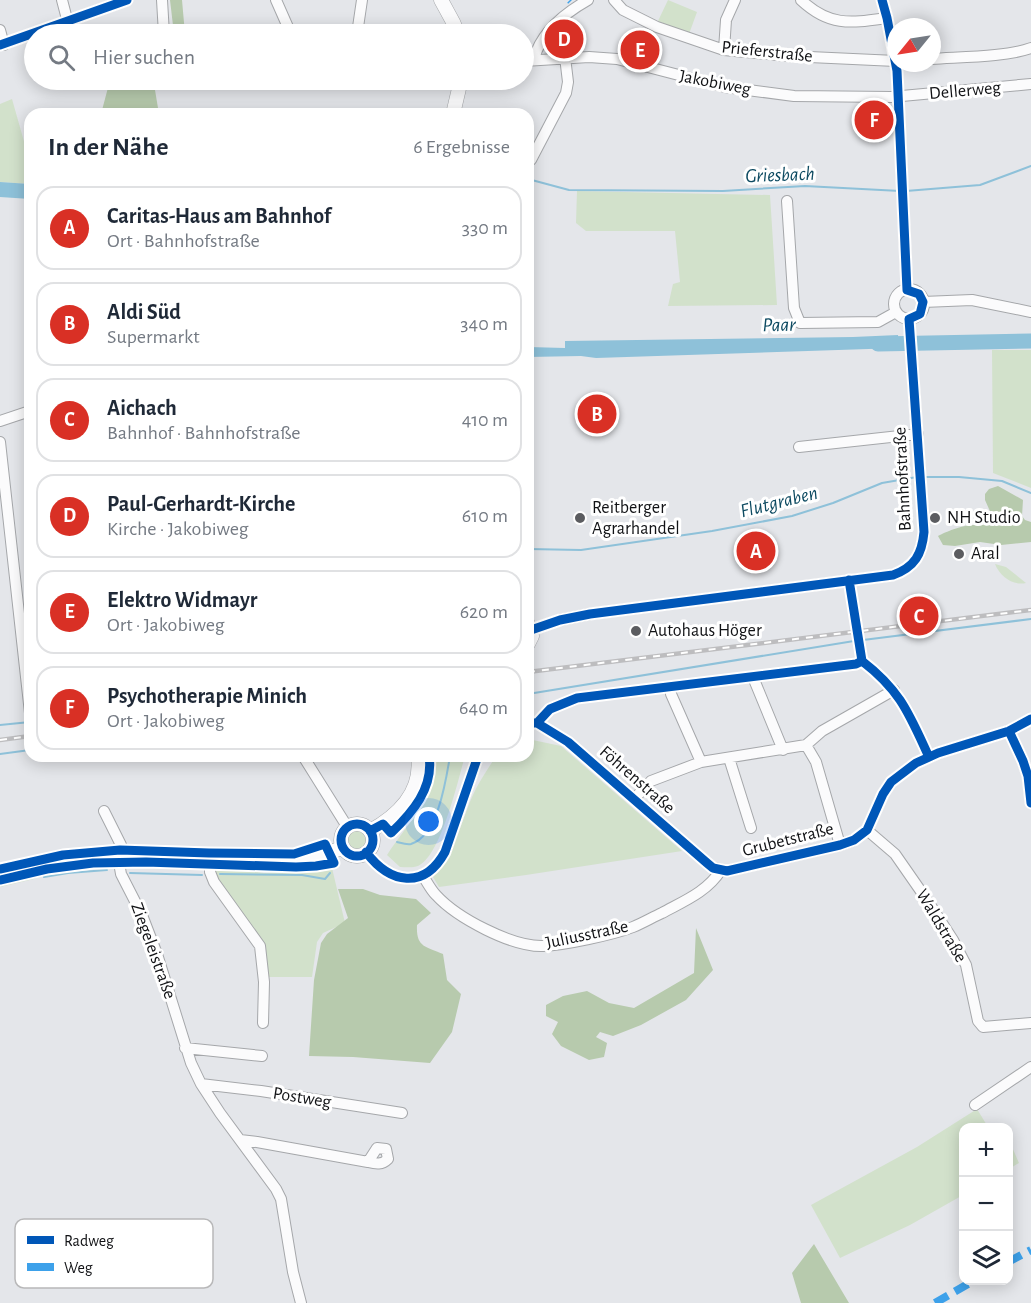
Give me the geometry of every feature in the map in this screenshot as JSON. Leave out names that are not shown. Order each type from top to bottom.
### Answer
[{"type":"main road","points":[[441,0],[454,24]]},
{"type":"main road","points":[[454,108],[459,90]]},
{"type":"main road","points":[[370,831],[383,824],[410,798],[417,781],[418,762]]},
{"type":"main road","points":[[357,824],[363,825],[370,831],[373,842],[366,852],[356,856],[343,847],[342,837],[348,828],[357,824]]},
{"type":"main road","points":[[0,875],[85,858],[297,861],[324,856],[343,847]]},
{"type":"street","points":[[62,0],[68,22]]},
{"type":"street","points":[[62,24],[127,0]]},
{"type":"street","points":[[162,0],[163,24]]},
{"type":"street","points":[[276,0],[287,24]]},
{"type":"street","points":[[358,24],[362,0]]},
{"type":"street","name":"Jakobiweg","points":[[534,52],[542,37],[575,7],[588,0]]},
{"type":"street","name":"Prieferstraße","points":[[614,0],[624,9],[657,27],[724,50],[887,62]]},
{"type":"street","points":[[724,50],[726,20],[735,0]]},
{"type":"street","points":[[801,0],[816,12],[836,22],[882,19]]},
{"type":"street","points":[[882,0],[882,19],[887,34]]},
{"type":"street","points":[[0,30],[2,45],[24,37]]},
{"type":"street","points":[[941,58],[1023,51],[1031,48]]},
{"type":"street","points":[[534,154],[566,93],[568,82],[565,57]]},
{"type":"street","name":"Jakobiweg","points":[[534,60],[565,57],[617,59],[710,84],[764,93],[861,98],[898,97]]},
{"type":"street","points":[[897,72],[907,290]]},
{"type":"street","name":"Dellerweg","points":[[898,97],[1031,84]]},
{"type":"street","points":[[787,201],[794,308],[800,323],[878,322],[896,312]]},
{"type":"street","points":[[907,290],[919,294],[923,302],[920,314],[909,319],[904,318],[894,308],[895,298],[907,290]]},
{"type":"street","points":[[923,302],[972,300],[1031,312]]},
{"type":"street","name":"Bahnhofstraße","points":[[534,626],[590,614],[904,571],[917,560],[923,546],[924,532],[909,319]]},
{"type":"street","points":[[0,421],[24,413]]},
{"type":"street","points":[[799,447],[918,434]]},
{"type":"street","points":[[0,442],[24,659]]},
{"type":"street","points":[[755,682],[783,750]]},
{"type":"street","points":[[634,800],[651,782],[700,762],[806,745],[822,731],[894,690]]},
{"type":"street","points":[[671,694],[700,762]]},
{"type":"street","points":[[867,830],[883,794],[902,773],[916,763],[938,753],[1009,731],[1031,719]]},
{"type":"street","name":"Föhrenstraße","points":[[534,723],[568,742],[707,863],[721,870]]},
{"type":"street","points":[[1009,731],[1026,769],[1031,803]]},
{"type":"street","points":[[806,745],[816,762],[840,844]]},
{"type":"street","points":[[729,758],[751,828]]},
{"type":"street","points":[[307,762],[348,828]]},
{"type":"street","points":[[366,852],[375,864],[394,877],[423,876],[438,864],[445,852],[476,762]]},
{"type":"street","name":"Ziegeleistraße","points":[[104,811],[121,845],[118,857],[121,874],[142,915],[160,963],[185,1048],[201,1084],[281,1199],[293,1272],[301,1303]]},
{"type":"street","name":"Grubetstraße","points":[[721,870],[748,867],[840,844],[854,840],[867,830]]},
{"type":"street","name":"Waldstraße","points":[[867,830],[895,854],[953,940],[966,965],[978,1022],[983,1027],[1031,1023]]},
{"type":"street","points":[[210,860],[210,872],[214,882],[260,946],[264,982],[263,1023]]},
{"type":"street","name":"Juliusstraße","points":[[423,876],[436,895],[461,915],[507,938],[543,946],[565,944],[633,927],[691,898],[709,885],[721,870]]},
{"type":"street","points":[[185,1048],[262,1056]]},
{"type":"street","points":[[975,1105],[1031,1067]]},
{"type":"street","name":"Postweg","points":[[201,1084],[402,1113]]},
{"type":"street","points":[[240,1140],[368,1162]]},
{"type":"green space","points":[[170,0],[182,0],[184,24],[173,24]]},
{"type":"green space","points":[[668,0],[697,12],[689,34],[658,21]]},
{"type":"green space","points":[[107,90],[155,90],[158,108],[103,108]]},
{"type":"green space","points":[[12,99],[24,141],[24,184],[0,182],[0,104]]},
{"type":"green space","points":[[577,191],[770,195],[777,305],[668,306],[673,284],[680,282],[675,231],[586,231],[576,223]]},
{"type":"green space","points":[[992,350],[1031,350],[1031,488],[993,473]]},
{"type":"green space","points":[[998,486],[1023,500],[1022,516],[1031,522],[1031,542],[1001,545],[980,542],[955,546],[943,545],[938,536],[964,526],[983,525],[993,518],[985,500],[985,494],[989,489]]},
{"type":"green space","points":[[995,564],[1006,567],[1026,583],[1021,584],[1008,580]]},
{"type":"green space","points":[[534,740],[561,746],[682,851],[439,887],[433,877],[451,849],[480,781],[492,762],[534,762]]},
{"type":"green space","points":[[435,762],[463,762],[448,816],[434,848],[418,866],[400,867],[387,855],[426,796]]},
{"type":"green space","points":[[357,828],[365,832],[369,840],[365,848],[357,852],[349,848],[345,840],[349,832]]},
{"type":"green space","points":[[108,864],[109,867],[42,875],[0,887],[1,881],[66,867]]},
{"type":"green space","points":[[223,867],[264,873],[332,868],[345,923],[323,933],[317,942],[312,977],[268,977],[265,945],[216,878],[216,871]]},
{"type":"green space","points":[[338,889],[363,889],[380,895],[416,899],[431,913],[417,925],[418,938],[423,945],[443,954],[447,980],[461,994],[452,1032],[430,1063],[309,1056],[314,980],[321,943],[327,934],[348,918]]},
{"type":"green space","points":[[696,928],[713,970],[686,1000],[641,1025],[613,1036],[600,1032],[596,1037],[607,1043],[604,1057],[589,1060],[561,1046],[552,1034],[558,1022],[546,1016],[546,1005],[563,996],[587,991],[609,1003],[634,1008],[694,973]]},
{"type":"green space","points":[[977,1109],[986,1123],[959,1123],[959,1197],[910,1225],[840,1258],[811,1205],[917,1147]]},
{"type":"green space","points":[[1013,1149],[1019,1163],[1013,1167]]},
{"type":"green space","points":[[814,1244],[849,1303],[801,1303],[792,1273]]},
{"type":"water","points":[[0,182],[24,184],[24,199],[0,197]]},
{"type":"water","points":[[898,335],[899,348],[596,358],[534,357],[534,347],[565,348],[565,341]]},
{"type":"waterway","name":"Griesbach","points":[[906,191],[980,185],[1031,166]]},
{"type":"waterway","name":"Griesbach","points":[[534,181],[569,190],[723,191],[805,186],[900,191]]},
{"type":"waterway","name":"Paar","points":[[878,344],[1031,341]]},
{"type":"waterway","name":"Flutgraben","points":[[534,549],[581,550],[712,531],[792,516],[833,503],[882,483],[917,477]]},
{"type":"waterway","name":"Flutgraben","points":[[922,477],[959,477],[1002,481],[1031,493]]},
{"type":"waterway","points":[[863,640],[1031,619]]},
{"type":"waterway","points":[[534,693],[854,641]]},
{"type":"waterway","points":[[0,725],[24,723]]},
{"type":"waterway","points":[[0,754],[24,751]]},
{"type":"waterway","points":[[397,842],[411,844],[420,839],[428,830],[439,806],[449,762]]},
{"type":"waterway","points":[[44,877],[107,870]]},
{"type":"waterway","points":[[130,873],[202,875]]},
{"type":"waterway","points":[[220,874],[302,875],[325,879],[330,873]]},
{"type":"railway","points":[[534,671],[1031,610]]},
{"type":"railway","points":[[0,740],[24,737]]},
{"type":"marked path","points":[[1013,1259],[1031,1250]]},
{"type":"marked path","points":[[935,1303],[966,1285]]},
{"type":"cycle path","points":[[59,24],[127,0]]},
{"type":"cycle path","points":[[534,629],[560,620],[590,614],[893,575],[907,568],[916,559],[924,532],[909,319],[920,314],[923,302],[919,294],[907,290],[897,71],[882,0]]},
{"type":"cycle path","points":[[0,45],[24,36]]},
{"type":"cycle path","points":[[849,580],[862,661],[886,683],[903,704],[929,757]]},
{"type":"cycle path","points":[[537,723],[550,709],[577,698],[856,664],[862,661]]},
{"type":"cycle path","points":[[534,723],[568,742],[713,868],[727,871],[854,840],[867,830],[891,782],[916,763],[938,753],[1009,731],[1031,719]]},
{"type":"cycle path","points":[[1009,731],[1028,776],[1031,803]]},
{"type":"cycle path","points":[[370,831],[383,824],[391,833],[414,808],[425,789],[430,762]]},
{"type":"cycle path","points":[[366,852],[375,863],[396,876],[407,878],[427,873],[445,852],[476,762]]},
{"type":"cycle path","points":[[357,824],[368,829],[373,840],[368,851],[357,856],[346,851],[341,840],[346,829],[357,824]]},
{"type":"cycle path","points":[[0,869],[63,855],[120,850],[294,854],[325,844],[334,863],[296,867],[146,862],[93,863],[47,869],[0,880]]},
{"type":"place","name":"Paul-Gerhardt-Kirche","points":[[564,39]]},
{"type":"place","name":"Elektro Widmayr","points":[[640,50]]},
{"type":"place","name":"Psychotherapie Minich","points":[[874,120]]},
{"type":"place","name":"Aldi Süd","points":[[597,414]]},
{"type":"place","name":"Reitberger Agrarhandel","points":[[580,518]]},
{"type":"place","name":"NH Studio","points":[[935,518]]},
{"type":"place","name":"Caritas-Haus am Bahnhof","points":[[756,551]]},
{"type":"place","name":"Aral","points":[[959,554]]},
{"type":"place","name":"Aichach","points":[[919,616]]},
{"type":"place","name":"Autohaus Höger","points":[[636,631]]}]
